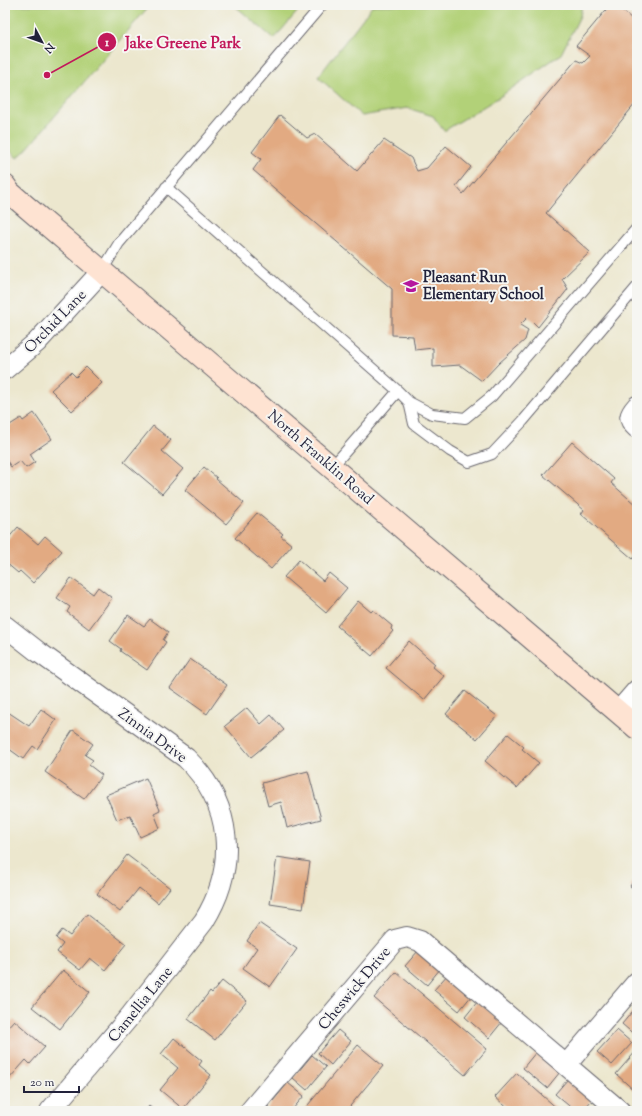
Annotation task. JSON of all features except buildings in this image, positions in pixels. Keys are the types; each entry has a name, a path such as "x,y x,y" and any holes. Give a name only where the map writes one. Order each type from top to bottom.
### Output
{"main road":[{"name":"North Franklin Road","path":"5,186 10,192 102,271 637,728"}],"street":[{"name":"Orchid Lane","path":"5,369 37,342 102,271"},
{"path":"637,406 631,413 630,419 637,428"},
{"name":"Zinnia Drive","path":"5,626 37,651 179,752 197,770 212,792 219,807 223,823 226,840 226,857 220,890"},
{"path":"618,712 637,690"},
{"name":"Camellia Lane","path":"50,1111 131,1016 184,948 214,906 220,890"},
{"name":"Cheswick Drive","path":"250,1111 395,940 410,937 420,942 620,1111"},
{"path":"566,1065 637,982"}],"lane":[{"path":"102,271 119,243 322,5"},
{"path":"166,187 409,402 432,414 465,418 492,396 637,228"},
{"path":"409,402 414,424 450,451 469,462 492,454 523,421 637,287"},
{"path":"332,467 398,391"}],"green space":[{"path":"5,5 150,5 25,151 17,158 5,145"},
{"path":"234,5 303,5 274,39"},
{"path":"373,5 582,5 580,16 561,54 501,96 444,131 433,116 407,108 362,116 318,77"}],"place":[{"name":"Jake Greene Park","path":"47,75"},
{"name":"Pleasant Run Elementary School","path":"411,286"}]}
